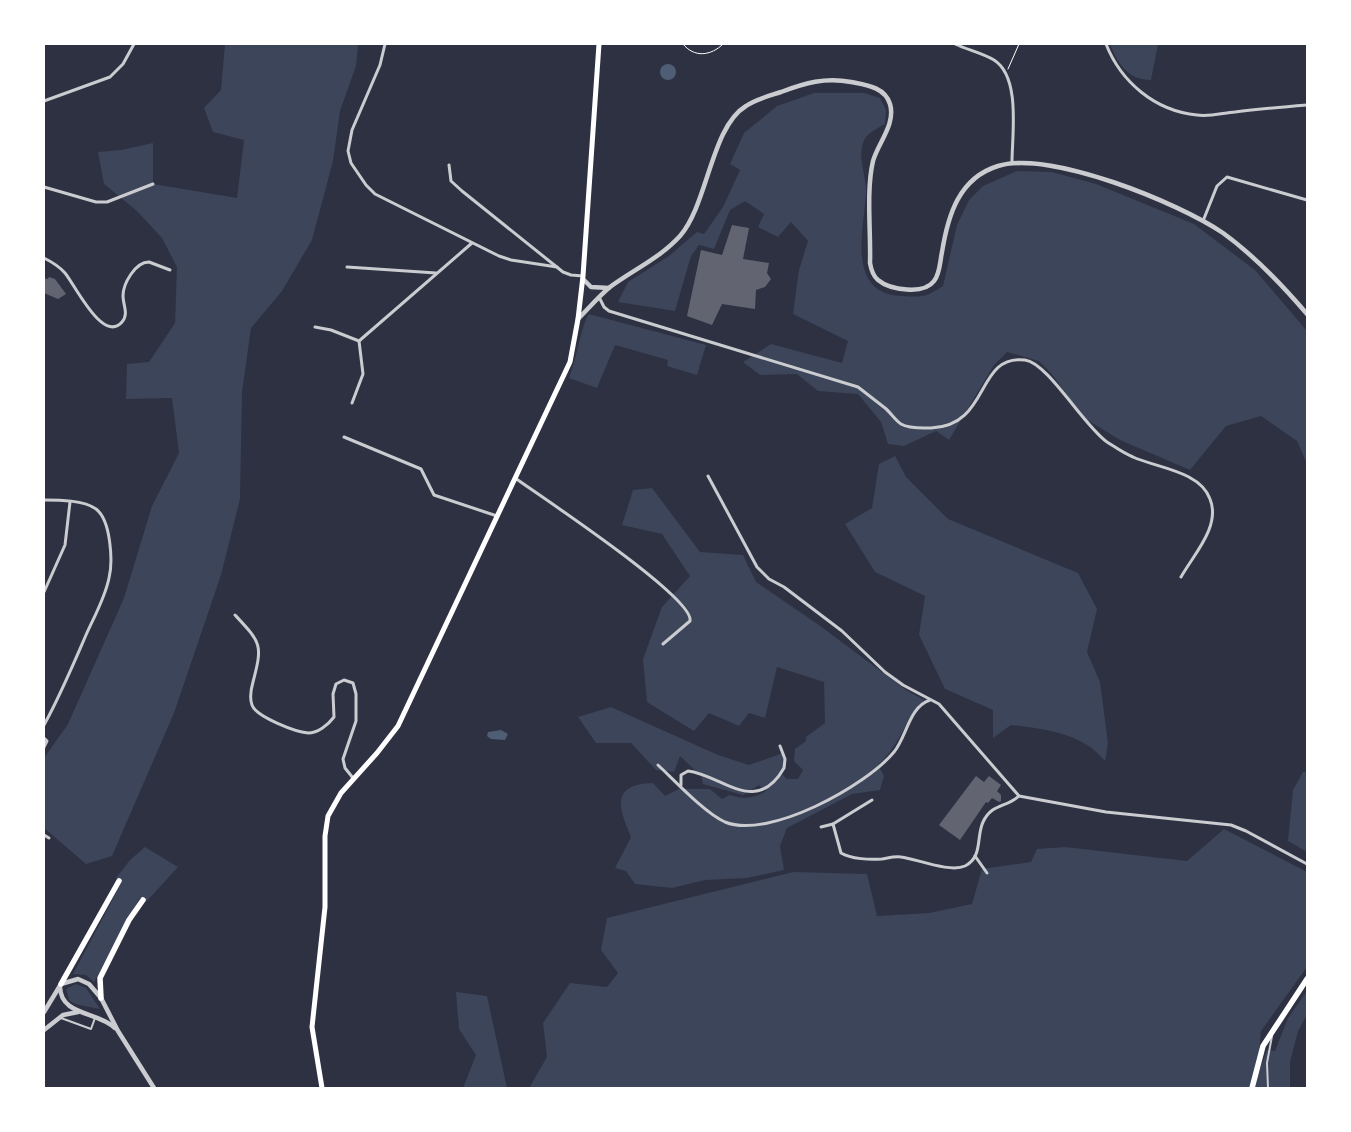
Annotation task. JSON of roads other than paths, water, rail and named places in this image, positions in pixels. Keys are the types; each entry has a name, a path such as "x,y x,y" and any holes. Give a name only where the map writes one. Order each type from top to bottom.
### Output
{"main road":[{"path":"322,1088 312,1027 326,900 326,828 333,805 353,778 377,753 398,726 514,478 566,373 578,319 583,277 599,44"},
{"path":"60,985 119,880"},
{"path":"101,998 100,978 129,920 142,900"},
{"path":"1252,1088 1259,1056 1273,1029 1306,981"}],"street":[{"path":"44,100 110,78 124,64 134,44"},
{"path":"385,44 380,65 352,130 348,151 351,163 366,185 375,194 507,259 557,267"},
{"path":"955,44 994,60 1006,72 1011,85 1012,162"},
{"path":"1106,44 1121,71 1151,101 1180,112 1198,116 1307,104"},
{"path":"578,319 609,288 653,259 683,232 691,218 725,132 740,110 752,102 810,82 834,79 870,86 883,92 890,103 890,120 876,153 871,171 870,263 874,275 884,284 917,289 930,285 938,274 948,221 959,194 980,174 993,167 1012,162 1048,165 1096,177 1203,222 1242,249 1307,314"},
{"path":"449,166 450,178 454,184 557,267 568,275 583,277 591,286 609,288"},
{"path":"1203,222 1217,186 1227,177 1307,200"},
{"path":"44,187 103,202 118,199 153,184"},
{"path":"359,341 472,243"},
{"path":"44,258 65,273 94,315 102,324 110,326 116,326 124,320 126,312 123,291 137,267 149,262 170,270"},
{"path":"347,267 436,273"},
{"path":"600,299 604,307 609,311 858,387 886,409 901,424 910,427 942,428 959,421 973,406 996,368 1012,361 1033,363 1044,370 1088,425 1108,442 1132,457 1193,479 1206,490 1213,508 1212,524 1181,577"},
{"path":"315,327 331,330 359,341"},
{"path":"352,403 363,374 359,341"},
{"path":"344,437 421,469 434,495 497,516"},
{"path":"708,476 757,567 769,578 784,587 842,631 885,672 939,704 1019,796"},
{"path":"514,478 662,583 686,608 691,616 690,622 663,644"},
{"path":"44,500 87,505 100,512 110,548 111,568 98,608 44,725"},
{"path":"44,592 65,545 70,502"},
{"path":"235,615 254,636 259,647 250,698 252,706 259,715 306,732 315,732 328,724 334,717 333,694 336,684 344,680 352,684 356,694 356,721 343,759 345,768 353,778"},
{"path":"658,765 718,818 732,824 752,826 782,819 832,799 866,777 892,755 901,742 915,712 922,704 931,700"},
{"path":"44,738 47,741 44,748"},
{"path":"681,786 681,775 688,771 702,773 737,790 752,791 763,788 784,768 785,761 780,746"},
{"path":"833,824 839,852 843,855 880,859 902,857 955,868 965,866 975,856 978,850 982,825 988,814 994,808 1019,796 1106,812 1231,825 1258,837 1307,864"},
{"path":"821,827 833,824 872,800"},
{"path":"44,835 49,838"},
{"path":"975,856 987,873"},
{"path":"44,1012 60,985 73,979 83,980 101,998 118,1031 154,1088"},
{"path":"60,985 65,1002 78,1012 96,1016 107,1021 118,1031"},
{"path":"96,1016 104,1014 107,1008"},
{"path":"44,1030 59,1017 78,1012"}],"lane":[{"path":"59,1017 91,1028 96,1016"},
{"path":"1268,1088 1267,1063 1273,1029"}]}
